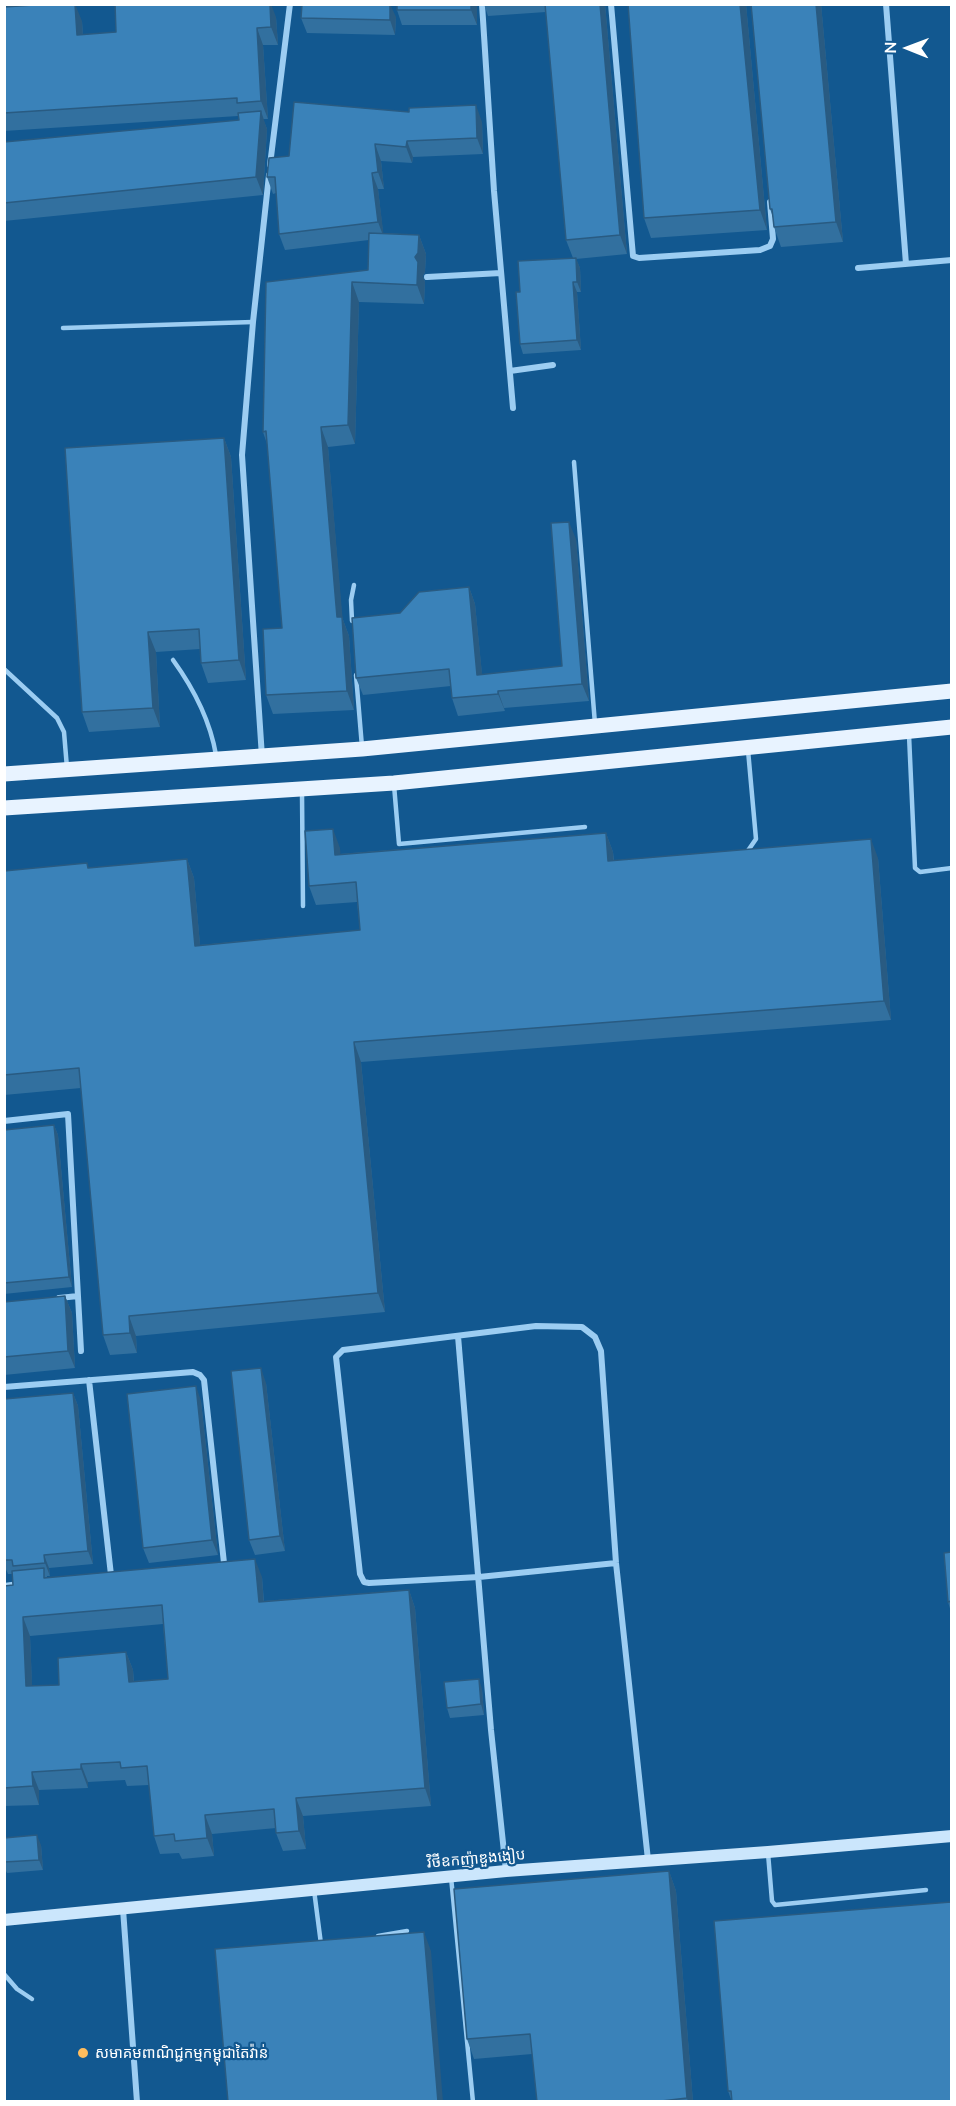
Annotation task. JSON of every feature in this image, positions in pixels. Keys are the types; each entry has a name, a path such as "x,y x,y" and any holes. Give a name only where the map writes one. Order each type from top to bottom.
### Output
{"main road":[{"path":"4,774 262,758 951,691"},
{"path":"4,808 394,783 951,727"}],"street":[{"path":"262,758 242,455 253,322 290,4"},
{"path":"482,4 494,190 513,408"},
{"path":"611,4 633,256 639,258 760,250 770,246 773,239 769,192"},
{"path":"886,4 906,264"},
{"path":"265,124 276,123"},
{"path":"858,268 951,260"},
{"path":"427,277 501,273"},
{"path":"510,371 553,365"},
{"path":"4,1121 68,1114 81,1351"},
{"path":"46,1299 78,1296"},
{"path":"616,1563 479,1577 364,1582 360,1574 336,1357 343,1350 536,1326 582,1327 595,1337 601,1351 616,1563 648,1860"},
{"path":"458,1336 491,1730 506,1871"},
{"path":"4,1387 193,1371 200,1375 204,1380 224,1563"},
{"path":"89,1380 111,1575"},
{"path":"212,1564 235,1562"},
{"path":"99,1576 122,1573"},
{"path":"4,1586 28,1583"},
{"name":"វិថីឧកញ៉ាឌួងងៀប","path":"4,1920 506,1871 951,1836"},
{"path":"123,1908 137,2102"}],"lane":[{"path":"63,328 253,322"},
{"path":"574,462 595,727"},
{"path":"352,623 351,600 354,585"},
{"path":"173,660 204,711 217,761"},
{"path":"4,669 57,718 64,732 67,770"},
{"path":"356,669 362,749"},
{"path":"909,732 915,868 920,872 951,868"},
{"path":"744,856 756,839 748,747"},
{"path":"394,783 399,844 585,827"},
{"path":"302,790 303,906"},
{"path":"768,1852 772,1901 775,1905 926,1890"},
{"path":"451,1876 473,2102"},
{"path":"314,1889 321,1944"},
{"path":"375,1936 407,1931"},
{"path":"310,1946 331,1943"},
{"path":"4,1974 17,1989 32,1999"}],"building":[{"path":"75,4 77,35 116,32 115,4 270,4 271,27 257,28 261,101 237,103 237,98 4,113 4,7"},
{"path":"302,4 390,4 390,20 301,18"},
{"path":"397,4 471,4 471,10 397,10"},
{"path":"545,4 600,4 620,235 566,240"},
{"path":"628,4 740,4 760,210 644,218"},
{"path":"751,4 816,4 836,222 774,227 772,209 770,209"},
{"path":"294,102 409,112 409,108 476,105 477,138 407,141 406,147 375,144 378,172 372,173 378,222 279,234 275,177 267,177 269,158 289,156"},
{"path":"261,111 256,177 4,203 4,142 239,120 238,113"},
{"path":"369,233 419,235 418,253 415,257 418,262 417,285 352,282 348,425 321,427 337,617 342,617 347,691 266,695 263,629 282,628 266,431 263,432 266,282 368,270"},
{"path":"576,258 577,282 573,282 577,340 520,344 516,292 520,292 518,261"},
{"path":"224,438 239,660 201,663 199,629 148,632 153,708 82,712 65,448"},
{"path":"569,522 582,684 498,691 498,694 452,698 449,669 356,678 352,618 400,613 419,592 469,587 477,675 562,666 551,523"},
{"path":"333,829 335,855 606,833 608,861 871,839 884,1001 354,1042 378,1293 129,1316 130,1333 103,1335 79,1068 4,1075 4,871 87,863 88,868 187,859 195,946 360,930 356,882 309,886 305,831"},
{"path":"54,1125 69,1277 4,1283 4,1130"},
{"path":"65,1296 68,1351 4,1357 4,1302"},
{"path":"261,1368 280,1536 249,1540 231,1371"},
{"path":"196,1386 212,1540 143,1548 127,1394"},
{"path":"73,1393 88,1551 44,1555 45,1563 13,1566 12,1560 4,1560 4,1399"},
{"path":"951,1552 951,1601 948,1602 944,1553"},
{"path":"255,1559 259,1602 409,1590 425,1788 296,1798 299,1831 276,1833 274,1809 205,1815 207,1838 175,1841 174,1834 154,1836 147,1766 121,1768 120,1762 81,1764 81,1769 32,1772 33,1786 4,1788 4,1586 13,1585 12,1571 44,1568 44,1578","holes":["162,1605 168,1679 129,1682 126,1652 58,1658 59,1685 26,1686 23,1617"]},
{"path":"479,1679 481,1704 447,1708 444,1682"},
{"path":"37,1835 39,1860 4,1862 4,1838"},
{"path":"669,1871 687,2098 653,2102 537,2102 530,2034 467,2039 454,1889"},
{"path":"951,1902 951,2102 732,2102 731,2091 728,2091 714,1921"},
{"path":"424,1932 438,2102 228,2102 215,1949"}],"place":[{"name":"សមាគមពាណិជ្ជកម្មកម្ពុជាតៃវ៉ាន់","path":"83,2053"}]}
